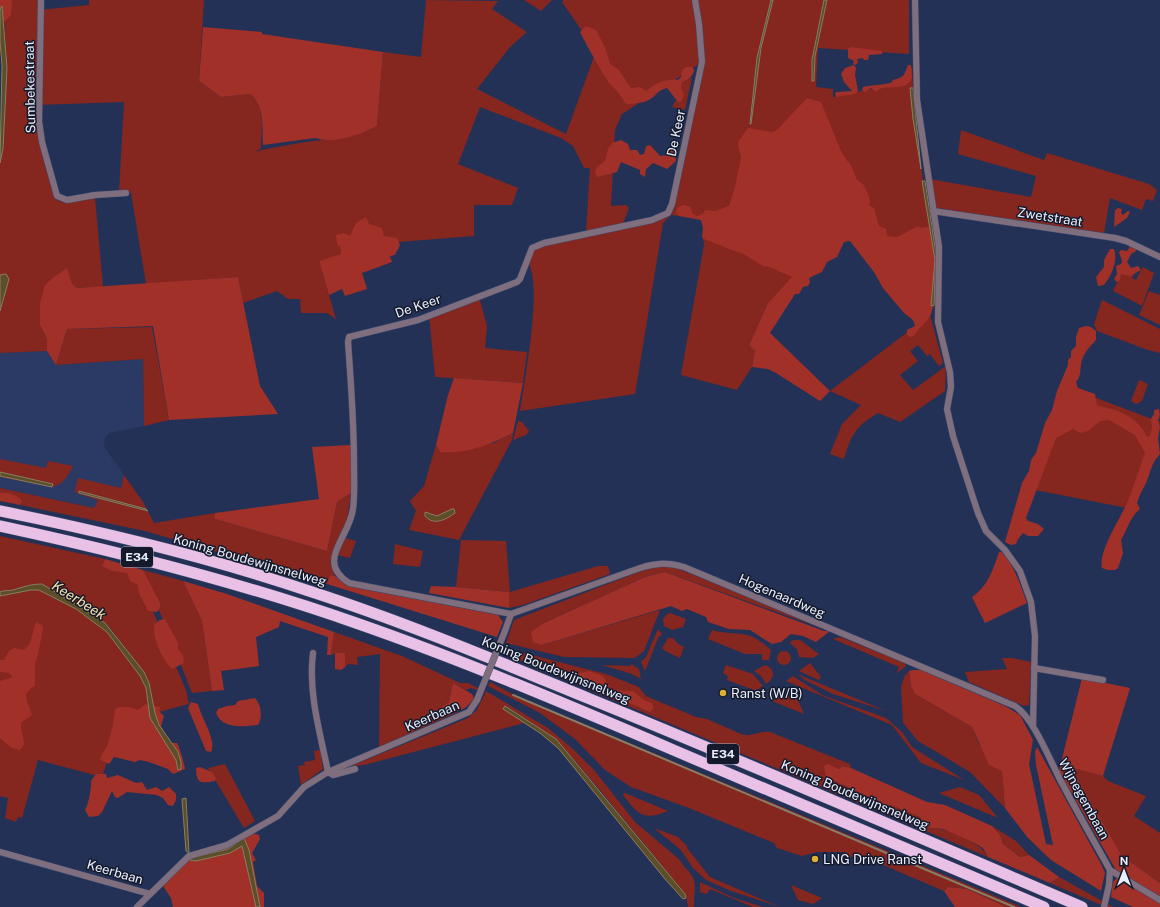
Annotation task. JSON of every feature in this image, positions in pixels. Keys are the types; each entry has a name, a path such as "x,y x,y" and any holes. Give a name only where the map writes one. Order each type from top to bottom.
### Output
{"highway":[{"name":"Koning Boudewijnsnelweg","path":"0,511 94,532 226,566 305,590 434,635 677,734 1082,907"},
{"name":"Koning Boudewijnsnelweg","path":"0,526 92,546 225,581 354,622 428,649 580,710 1044,907"}],"street":[{"name":"Sumbekestraat","path":"41,0 39,121 42,142 57,196 67,200 95,195 126,193"},
{"name":"De Keer","path":"511,614 350,583 336,571 333,560 351,520 354,498 354,426 348,342 350,336 418,320 517,282 520,279 532,248 544,243 652,220 668,213 672,204 702,62 699,24 694,0"},
{"path":"915,0 917,100 939,247 938,322 950,372 950,387 947,409 953,436 978,513 986,531 1005,550 1020,570 1026,588 1034,620 1033,726"},
{"name":"Zwetstraat","path":"933,211 1115,238 1126,241 1160,257"},
{"name":"Hogenaardweg","path":"511,614 657,563 670,563 684,566 1015,706 1024,712 1033,726"},
{"name":"Keerbaan","path":"0,852 150,894 188,856 227,845 278,816 304,787 328,772 469,712 477,700 511,614"},
{"path":"313,653 311,680 313,698 328,772 333,775 355,769"},
{"path":"1034,668 1103,680"},
{"name":"Wijnegembaan","path":"1033,726 1063,786 1110,870"},
{"path":"1104,907 1109,885 1110,870 1160,900"},
{"path":"137,907 150,894"}],"shaded area":[{"path":"0,0 12,0 11,15 5,21 0,22"},
{"path":"11,0 39,0 39,10 89,5 89,0 204,0 199,81 221,97 250,94 255,99 261,112 262,119 261,148 256,152 361,133 377,126 383,52 421,57 426,0 498,1 492,9 527,32 510,47 477,89 566,134 596,51 562,2 564,0 909,0 909,54 818,48 816,87 833,89 833,97 910,81 910,68 912,68 913,88 910,89 913,119 931,228 882,242 737,191 730,209 705,219 671,215 663,223 635,394 520,411 533,310 534,289 532,272 527,261 531,253 538,247 654,222 669,215 699,64 622,114 615,130 611,206 626,205 629,208 623,224 586,232 590,168 584,168 573,146 561,138 480,107 458,164 518,188 512,205 474,205 474,236 386,243 319,261 336,319 327,313 301,313 300,299 288,299 277,291 243,303 238,277 146,284 131,193 128,191 119,192 124,102 37,105 54,198 58,201 68,202 95,197 103,287 77,288 72,284 40,325 47,339 47,351 0,353 0,163 3,149 7,68 4,18"},
{"path":"524,0 552,0 541,11"},
{"path":"771,0 773,0 761,48 750,124 757,58"},
{"path":"824,0 827,0 815,56 814,81 812,81 812,60"},
{"path":"2,6 7,68 3,149 0,163 2,65 0,9"},
{"path":"586,26 596,30 605,47 610,64 619,70 631,88 640,87 646,91 661,82 678,80 681,77 682,70 686,67 692,67 694,70 693,75 682,82 681,88 684,94 682,101 678,102 667,88 663,89 652,98 644,102 630,104 625,103 608,81 581,35 580,32"},
{"path":"203,27 262,32 262,34 383,52 377,126 363,133 347,138 322,140 315,138 263,145 262,117 258,104 250,94 221,97 199,81"},
{"path":"851,47 882,51 882,54 869,55 868,60 864,60 863,58 857,59 858,62 856,65 853,64 854,61 848,58 848,49"},
{"path":"854,65 856,68 855,75 858,91 855,94 836,97 835,93 837,92 852,91 844,82 841,74 845,68"},
{"path":"908,65 911,65 912,78 905,86 884,88 876,92 871,88 865,92 862,90 863,87 891,83 893,80 903,76"},
{"path":"692,78 685,110 672,107 676,100 678,102 684,94 680,88 682,82"},
{"path":"910,88 913,88 921,169 913,119"},
{"path":"807,98 821,102 841,151 850,163 857,180 863,184 870,201 869,205 874,208 879,226 886,229 887,236 897,237 918,226 921,228 932,226 938,232 936,304 933,307 928,319 914,336 911,337 907,335 907,330 915,326 913,320 904,313 883,288 874,272 850,241 844,242 837,257 827,262 822,272 809,278 810,282 808,286 803,287 799,294 795,294 770,333 830,391 820,401 768,369 752,367 755,351 749,345 768,303 792,277 767,266 765,267 745,255 704,239 702,237 703,228 701,220 679,216 676,213 677,208 683,205 690,206 693,214 697,216 704,213 705,210 715,211 729,206 735,187 741,157 738,145 739,140 748,128 772,132 777,130"},
{"path":"961,130 1044,160 1047,153 1149,184 1157,190 1153,201 1146,199 1142,210 1110,198 1104,233 936,208 930,179 1031,197 1036,176 958,154"},
{"path":"621,140 628,144 630,150 637,150 640,155 644,154 646,146 650,145 660,156 667,155 670,150 675,151 676,161 667,169 653,163 646,169 645,177 640,174 640,170 621,162 617,172 597,177 595,172 597,167 605,161 608,149 612,143"},
{"path":"922,181 925,181 936,253 934,305 931,306 935,260"},
{"path":"1118,208 1122,209 1121,213 1123,215 1128,211 1130,212 1127,218 1114,227 1115,210"},
{"path":"366,217 369,224 382,228 384,236 397,238 400,245 395,255 390,256 392,262 362,273 367,289 345,296 342,289 329,295 319,261 341,254 341,248 337,244 336,235 344,233 350,236 356,223"},
{"path":"703,238 764,259 793,277 768,303 749,345 755,351 752,367 737,390 681,375 704,245"},
{"path":"1131,245 1136,247 1136,251 1131,254 1127,262 1131,268 1138,266 1141,270 1130,276 1121,274 1120,280 1117,282 1114,279 1117,274 1116,266 1121,264 1122,261 1119,252 1121,250 1127,251"},
{"path":"1110,249 1114,249 1114,268 1104,285 1098,286 1096,277 1104,267 1104,260"},
{"path":"1143,267 1154,273 1142,306 1113,291 1124,268 1135,273 1132,278 1136,280"},
{"path":"67,268 72,284 77,288 238,277 260,386 278,414 169,420 153,326 67,329 56,365 47,351 47,339 40,325 40,303 45,285"},
{"path":"6,274 9,279 0,311 0,275"},
{"path":"1149,291 1160,295 1160,325 1139,315"},
{"path":"479,296 487,326 485,348 527,352 523,383 435,377 429,315"},
{"path":"1102,300 1160,329 1160,353 1097,331 1094,324"},
{"path":"930,315 943,363 939,366 930,354 927,356 918,345 910,351 918,361 900,375 913,390 946,366 945,391 900,422 878,413 864,422 855,432 844,459 830,454 842,424 861,405 830,391"},
{"path":"1086,326 1091,327 1096,331 1096,340 1083,357 1080,376 1076,382 1078,388 1095,394 1097,406 1112,409 1133,419 1147,437 1150,436 1152,427 1151,419 1154,414 1154,410 1159,409 1160,412 1158,420 1160,427 1158,438 1160,454 1153,464 1139,497 1137,503 1140,509 1131,520 1121,540 1123,553 1118,568 1115,570 1102,568 1103,553 1127,503 1145,453 1135,435 1109,420 1100,421 1088,431 1080,433 1073,429 1056,438 1026,518 1028,521 1038,524 1044,529 1038,536 1028,536 1023,533 1016,544 1011,545 1005,542 1022,483 1029,471 1031,460 1036,453 1045,423 1052,410 1057,391 1068,365 1068,360 1071,357 1071,351 1076,346 1076,337 1079,328"},
{"path":"152,327 169,420 144,426 143,359 56,365 67,329"},
{"path":"47,351 56,365 143,359 144,426 109,433 105,438 104,447 124,475 121,488 80,494 98,500 95,508 0,488 0,353"},
{"path":"454,378 523,383 513,433 478,448 459,452 440,452 436,445 448,395"},
{"path":"1139,380 1148,384 1142,401 1136,404 1131,401"},
{"path":"1062,385 1160,422 1127,508 1025,488"},
{"path":"518,421 522,422 529,431 526,435 513,440"},
{"path":"513,433 512,440 459,540 409,530 416,511 410,501 424,486 436,445 440,452 494,443"},
{"path":"351,445 351,493 337,502 327,551 215,519 215,513 319,499 312,447"},
{"path":"0,459 46,468 48,461 73,466 65,479 60,484 53,487 0,477"},
{"path":"0,472 53,484 52,487 0,476"},
{"path":"124,475 143,502 154,523 215,513 215,519 327,551 337,502 351,493 347,522 330,562 335,576 330,575 327,584 145,531 20,505 22,501 15,496 0,493 0,488 94,508 98,500 76,493 75,490 78,478 121,488"},
{"path":"79,491 146,509 148,511 79,493"},
{"path":"0,493 12,494 22,501 20,505 0,501"},
{"path":"454,509 455,513 440,521 432,521 425,516 425,512 437,516"},
{"path":"0,536 105,559 102,566 133,574 142,585 186,690 189,704 155,713 151,691 145,676 110,628 98,618 47,588 46,594 76,609 107,632 140,676 146,688 150,716 111,750 102,777 38,760 22,818 18,817 16,822 5,818 8,798 0,796"},
{"path":"345,538 356,541 350,558 337,555"},
{"path":"461,540 506,541 510,592 598,566 608,566 610,574 523,605 509,608 509,592 456,587"},
{"path":"395,544 423,551 420,567 393,564"},
{"path":"999,552 1002,552 1007,558 1014,570 1027,603 985,623 972,597 978,593 986,583"},
{"path":"105,559 143,570 160,603 160,608 157,612 148,611 139,593 138,585 130,581 127,573 112,571 102,566"},
{"path":"672,566 830,631 665,572 645,577 544,623 542,645 660,610 644,651 635,658 564,657 506,643 514,620 649,568"},
{"path":"143,570 183,581 202,621 212,691 192,693"},
{"path":"665,572 824,631 830,631 816,642 803,636 791,634 781,642 772,644 750,630 729,629 708,622 706,617 687,609 682,611 671,606 542,645 533,642 531,632 544,623 645,577"},
{"path":"330,575 335,576 347,586 498,615 503,622 497,637 327,584"},
{"path":"183,581 227,594 334,632 331,655 327,655 328,637 280,621 279,627 256,637 259,666 221,671 224,690 212,691 202,621"},
{"path":"42,584 105,623 144,672 149,683 159,725 178,752 181,762 181,769 178,770 176,760 150,718 146,688 140,676 107,632 76,609 39,590 31,590 0,596 0,592 2,591"},
{"path":"431,586 509,592 509,608 429,593"},
{"path":"670,613 686,619 683,627 672,630 664,626 663,619"},
{"path":"165,619 178,643 178,649 183,655 184,663 172,669 165,660 159,648 154,631 154,625 160,620"},
{"path":"36,622 42,625 43,629 37,659 35,662 35,686 27,692 26,696 32,715 21,723 24,745 20,750 12,748 0,738 0,681 13,677 9,673 0,672 0,660 4,660 9,651 14,648 24,650 30,643"},
{"path":"658,629 662,634 658,638 645,671 641,662 646,657"},
{"path":"712,630 754,637 771,650 769,660 762,660 762,654 745,654 708,639"},
{"path":"334,632 402,656 460,683 468,683 478,688 477,690 471,688 466,690 453,683 449,702 444,712 458,712 379,747 380,654 357,657 358,665 348,664 345,667 345,653 335,653 331,655"},
{"path":"840,637 905,663 906,666 897,673 899,667 833,639"},
{"path":"668,638 673,638 678,644 684,647 680,658 662,648"},
{"path":"800,640 819,654 813,658 799,657 797,649 790,643 791,641"},
{"path":"504,648 606,674 639,687 646,696 696,717 707,719 741,734 749,735 770,732 850,764 851,768 842,766 839,769 834,768 827,777 887,806 891,805 920,817 925,827 942,829 969,839 983,850 988,857 502,653"},
{"path":"781,651 787,651 791,655 791,661 787,665 781,665 777,661 777,655"},
{"path":"335,653 345,653 345,667 341,670 335,669"},
{"path":"1002,658 1012,658 1031,662 1029,705 1024,706 969,682 965,672 1007,669"},
{"path":"810,663 821,677 819,680 799,671"},
{"path":"631,664 639,669 641,679 632,674 602,665 630,666"},
{"path":"726,665 753,674 763,686 757,690 754,690 727,680 728,676 723,673"},
{"path":"765,665 773,671 773,676 766,684 761,676 754,671"},
{"path":"921,670 1005,706 1020,715 1033,740 1029,764 1046,844 1053,845 1036,765 1035,752 1037,747 1105,873 1101,891 1051,860 1028,838 1005,808 1002,771 989,765 972,727 915,694 911,686 909,671"},
{"path":"589,671 603,676 611,690 633,691 644,700 652,703 654,708 650,712 575,679 576,674"},
{"path":"909,671 911,686 915,694 972,727 979,744 1002,771 1005,808 970,772 918,741 903,723 901,686 905,675"},
{"path":"797,674 886,711 833,694 805,680"},
{"path":"793,676 822,695 886,718 902,732 912,747 964,780 921,763 892,725 786,681"},
{"path":"1082,678 1130,688 1103,776 1070,767 1122,856 1160,883 1160,896 1116,870 1059,771"},
{"path":"490,682 512,694 1021,907 1006,907 967,889 948,887 944,891 862,856 849,857 845,852 817,852 802,856 777,848 774,843 689,808 631,787 605,770 575,739 540,713 488,686"},
{"path":"453,683 472,694 474,698 468,706 461,710 444,712 442,707 449,702"},
{"path":"486,691 548,728 573,749 594,770 635,822 680,860 691,874 695,885 694,907 688,907 686,895 556,739 506,706 503,709 524,723 364,765 353,765 468,718 477,710"},
{"path":"782,695 797,698 804,714 772,701"},
{"path":"255,698 261,711 260,722 258,725 228,725 219,718 216,713 218,709 235,705 238,701"},
{"path":"191,702 198,704 212,741 211,752 206,751 188,708"},
{"path":"146,704 160,707 159,711 164,716 161,726 170,743 177,743 185,769 173,774 168,769 140,760 135,762 114,757 109,764 100,760 110,737 115,709 126,707 138,710"},
{"path":"505,706 556,739 685,894 686,898 683,899 665,879 558,748 540,733 503,709"},
{"path":"320,750 323,769 301,785 298,766 305,765 304,762 315,760 314,751"},
{"path":"225,764 255,821 244,828 208,768"},
{"path":"827,764 839,769 842,766 851,768 927,802 945,805 992,826 1000,835 1003,844 1020,857 1029,855 1059,877 1050,883 988,857 983,848 973,842 943,829 925,827 920,817 891,805 887,806 827,777 824,766"},
{"path":"1069,766 1103,776 1108,781 1146,796 1134,816 1160,833 1160,883 1122,856"},
{"path":"200,767 212,772 216,778 215,781 201,782 196,774 196,768"},
{"path":"96,774 106,774 107,778 118,775 136,783 142,782 147,790 156,787 162,791 169,787 176,794 176,800 173,806 168,805 163,798 157,795 127,792 118,798 115,797 112,791 102,812 98,816 89,817 85,810 90,796 91,781"},
{"path":"960,787 979,795 998,818 939,793"},
{"path":"624,793 668,811 653,816 642,814 628,802 623,795"},
{"path":"186,798 189,853 186,851 182,799"},
{"path":"992,826 1016,841 1029,855 1020,857 1003,844 1000,835"},
{"path":"654,828 678,837 687,846 710,877 780,907 731,891 706,880 693,868 681,850"},
{"path":"253,833 259,835 260,839 252,853 256,860 253,862 257,886 264,893 264,907 173,907 171,898 163,886 191,858 228,847"},
{"path":"244,838 249,850 260,907 256,907 242,846 230,853 196,861 190,860 191,858 228,849"},
{"path":"1059,877 1113,907 1106,907 1050,883"},
{"path":"1117,878 1160,903 1160,907 1133,907 1111,897 1113,882"},
{"path":"700,882 734,898 763,907 753,907 710,889 707,894 700,892"},
{"path":"791,885 822,898 813,904 798,900"},
{"path":"948,887 967,889 1006,907 955,907 944,891"}],"waterway":[{"path":"513,695 1014,907"}],"place":[{"name":"Ranst (W/B)","path":"723,693"},
{"name":"LNG Drive Ranst","path":"815,859"}],"water label":[{"name":"Keerbeek","path":"79,600"}]}
